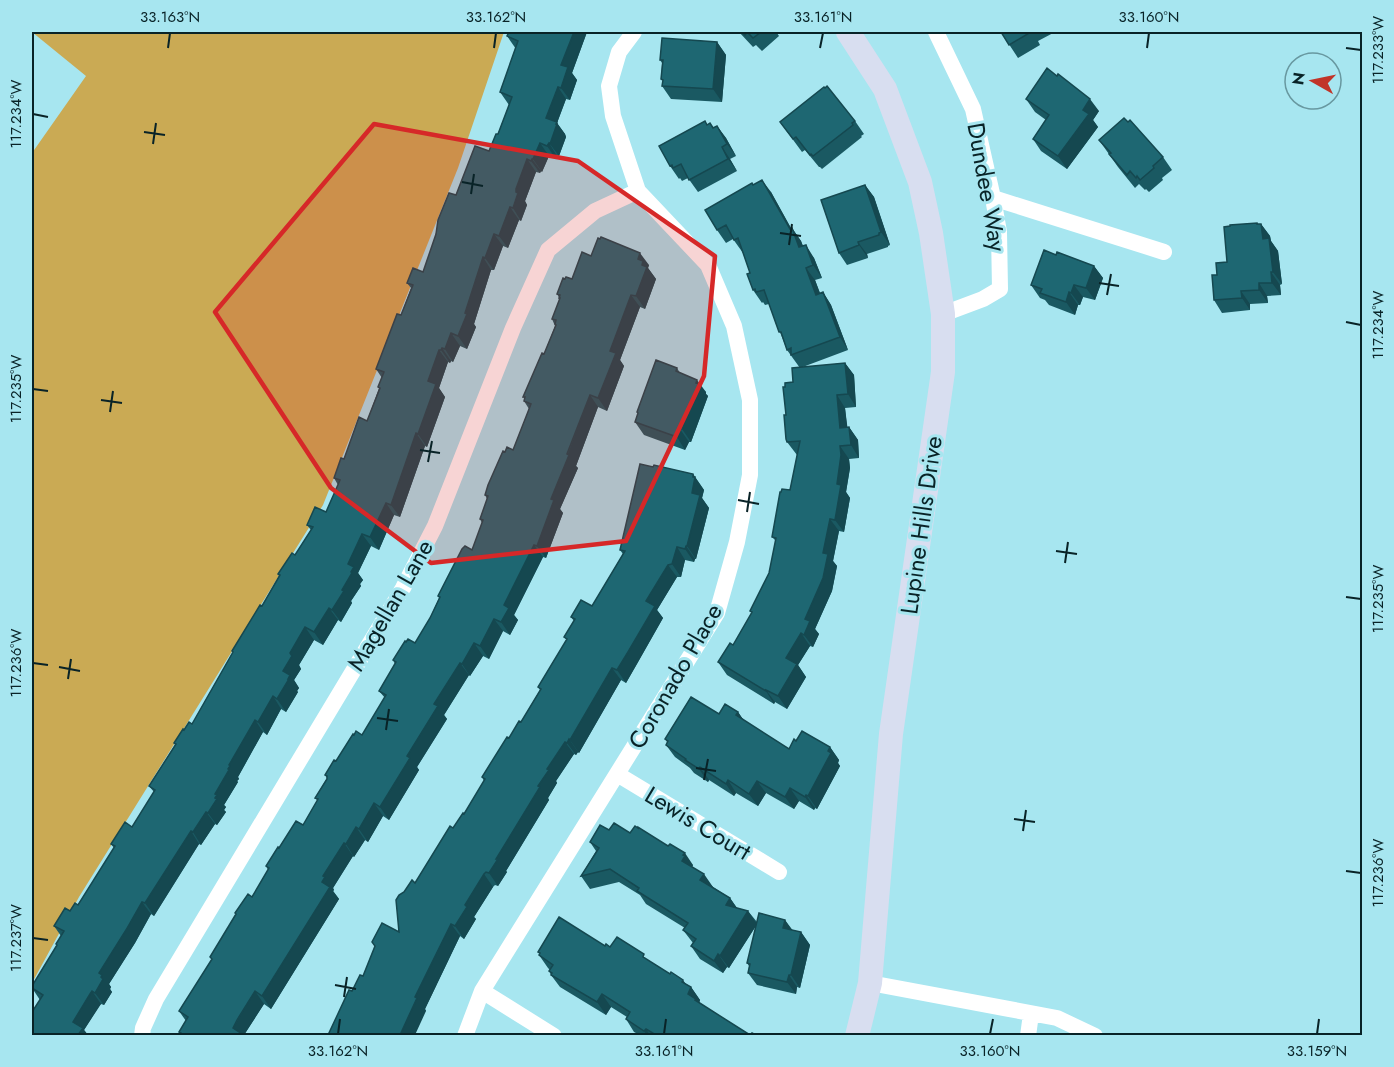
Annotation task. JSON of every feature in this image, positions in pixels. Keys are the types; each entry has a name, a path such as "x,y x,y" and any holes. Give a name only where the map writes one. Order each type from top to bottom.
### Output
{"street":[{"name":"Coronado Place","path":"465,1035 482,992 717,613 737,542 750,475 750,400 734,326 708,265 638,191 613,116 609,86 619,52 634,32"},
{"name":"Lupine Hills Drive","path":"848,32 885,89 920,182 943,314 944,372 891,734 870,983 857,1035"},
{"name":"Dundee Way","path":"936,32 973,109 999,232 1000,289 983,299 943,314"},
{"name":"Magellan Lane","path":"142,1035 156,999 403,588 430,536 513,328 548,250 596,211 638,191"},
{"path":"993,198 1164,252"},
{"name":"Lewis Court","path":"617,774 778,872"},
{"path":"870,983 1057,1018 1095,1035"},
{"path":"482,992 554,1035"},
{"path":"1028,1035 1031,1014"}],"highlighted area":[{"path":"374,124 578,161 715,256 704,376 626,541 431,563 331,488 215,312"}],"shaded area":[{"path":"32,32 504,32 458,168 323,505 79,897 32,983 32,153 86,76"}],"building":[{"path":"509,32 574,32 561,65 568,67 561,88 558,87 546,118 557,124 550,144 547,146 540,143 533,159 531,161 527,159 516,189 518,193 513,208 510,207 499,236 494,234 485,258 483,257 465,313 467,314 458,336 451,333 445,349 439,350 428,381 436,384 391,505 386,503 370,537 362,534 348,564 354,567 342,590 344,591 332,610 329,608 314,632 305,627 283,671 290,675 289,679 277,699 273,696 258,722 255,720 215,794 217,799 193,832 191,831 145,903 142,902 99,973 103,979 95,993 92,991 73,1022 83,1028 78,1035 32,1035 32,1012 43,995 32,986 64,931 54,926 65,908 70,911 75,903 78,905 115,846 111,844 125,822 132,827 155,790 149,786 176,744 174,743 189,722 192,724 232,651 280,575 278,574 292,553 295,555 313,527 307,525 315,507 326,512 340,480 334,478 341,458 344,459 359,417 367,421 380,388 378,387 384,372 376,369 397,314 401,315 413,285 407,283 413,268 423,272 436,234 438,220 449,193 456,195 475,146 489,151 498,134 512,97 500,92 518,41 507,36"},
{"path":"747,32 761,32 753,38"},
{"path":"1001,32 1031,32 1009,45"},
{"path":"662,38 717,42 713,89 662,86 663,60 660,60"},
{"path":"1047,68 1090,99 1083,110 1089,114 1058,156 1033,139 1049,115 1026,99"},
{"path":"827,86 855,121 813,156 796,137 793,139 780,122"},
{"path":"1124,118 1128,122 1130,120 1163,157 1140,180 1130,171 1127,175 1099,140"},
{"path":"705,121 713,128 717,126 727,144 722,147 728,159 689,180 681,164 673,168 672,165 670,166 659,146"},
{"path":"762,180 790,229 792,228 799,247 806,245 813,265 806,268 816,295 823,292 840,337 791,355 791,348 787,350 764,290 756,292 755,289 753,290 747,274 750,273 738,238 734,240 726,225 717,230 705,210 752,183 753,185"},
{"path":"865,185 881,232 839,253 821,200"},
{"path":"1261,224 1263,239 1269,238 1272,283 1259,283 1259,290 1241,291 1242,298 1214,300 1212,275 1217,275 1216,263 1227,262 1224,227"},
{"path":"601,237 640,253 638,259 643,261 642,265 647,267 636,296 631,295 610,351 616,353 598,398 590,395 551,499 554,500 537,546 534,545 504,605 509,608 501,622 494,619 480,646 474,643 462,664 460,663 434,704 438,706 407,756 410,758 380,807 374,803 359,829 356,827 323,876 325,877 322,882 330,887 262,996 255,991 237,1020 233,1028 242,1034 180,1035 179,1032 188,1017 179,1011 212,959 210,957 235,913 248,894 252,897 269,868 266,866 296,821 303,825 318,799 315,798 327,779 325,775 334,760 336,761 356,731 362,735 386,695 379,691 396,662 393,660 405,641 408,639 415,643 430,618 440,597 438,596 462,549 465,546 472,550 483,520 480,519 488,496 485,495 488,485 503,451 505,452 507,447 513,450 531,404 524,401 525,397 523,397 556,325 556,320 552,319 560,298 557,294 563,278 572,279 582,252 591,256 598,238"},
{"path":"1044,250 1056,255 1057,252 1094,266 1086,288 1074,285 1066,302 1040,293 1042,289 1031,285"},
{"path":"656,360 677,368 676,371 697,380 696,383 699,384 677,437 635,422"},
{"path":"845,363 848,394 837,395 840,428 849,427 851,445 840,446 837,484 841,485 835,520 830,519 823,553 828,554 823,578 805,619 810,621 804,635 801,633 786,658 797,664 778,696 718,662 730,643 733,645 752,612 750,611 769,573 776,538 772,537 780,492 782,489 790,490 800,441 787,442 786,439 783,387 785,383 793,382 792,368"},
{"path":"640,464 693,474 695,477 692,493 700,495 687,546 685,549 677,547 672,564 668,565 646,601 655,606 617,670 612,668 570,740 565,742 547,769 549,770 538,786 540,787 496,859 498,859 489,873 484,874 455,926 451,924 415,997 417,998 400,1035 331,1035 329,1033 349,990 352,991 360,975 363,976 375,946 372,942 382,923 399,932 396,900 399,895 404,892 412,880 415,883 450,826 453,828 464,814 485,779 482,777 507,737 509,738 519,721 521,722 541,689 538,687 567,639 564,637 575,619 571,617 581,600 592,606 625,551 620,550"},
{"path":"691,697 719,714 725,704 738,712 736,715 789,749 794,739 796,741 802,731 830,747 828,751 831,753 808,796 805,797 790,788 785,797 757,781 749,794 728,780 726,784 700,767 699,769 666,745 668,741 665,739"},
{"path":"614,823 630,833 635,826 638,827 668,846 670,844 685,853 682,861 704,874 700,880 730,898 726,905 748,911 720,956 718,954 714,961 691,946 696,939 683,930 688,923 637,891 639,888 610,869 581,876 599,848 590,842 600,825 609,830"},
{"path":"759,913 785,920 783,928 801,932 791,975 787,982 748,973 750,964 747,963"},
{"path":"559,917 605,946 606,944 610,947 617,937 644,954 643,957 683,980 682,982 691,987 688,994 695,1000 750,1035 656,1035 646,1029 644,1031 626,1019 630,1012 602,994 597,1002 551,975 549,971 553,965 538,952"}]}
